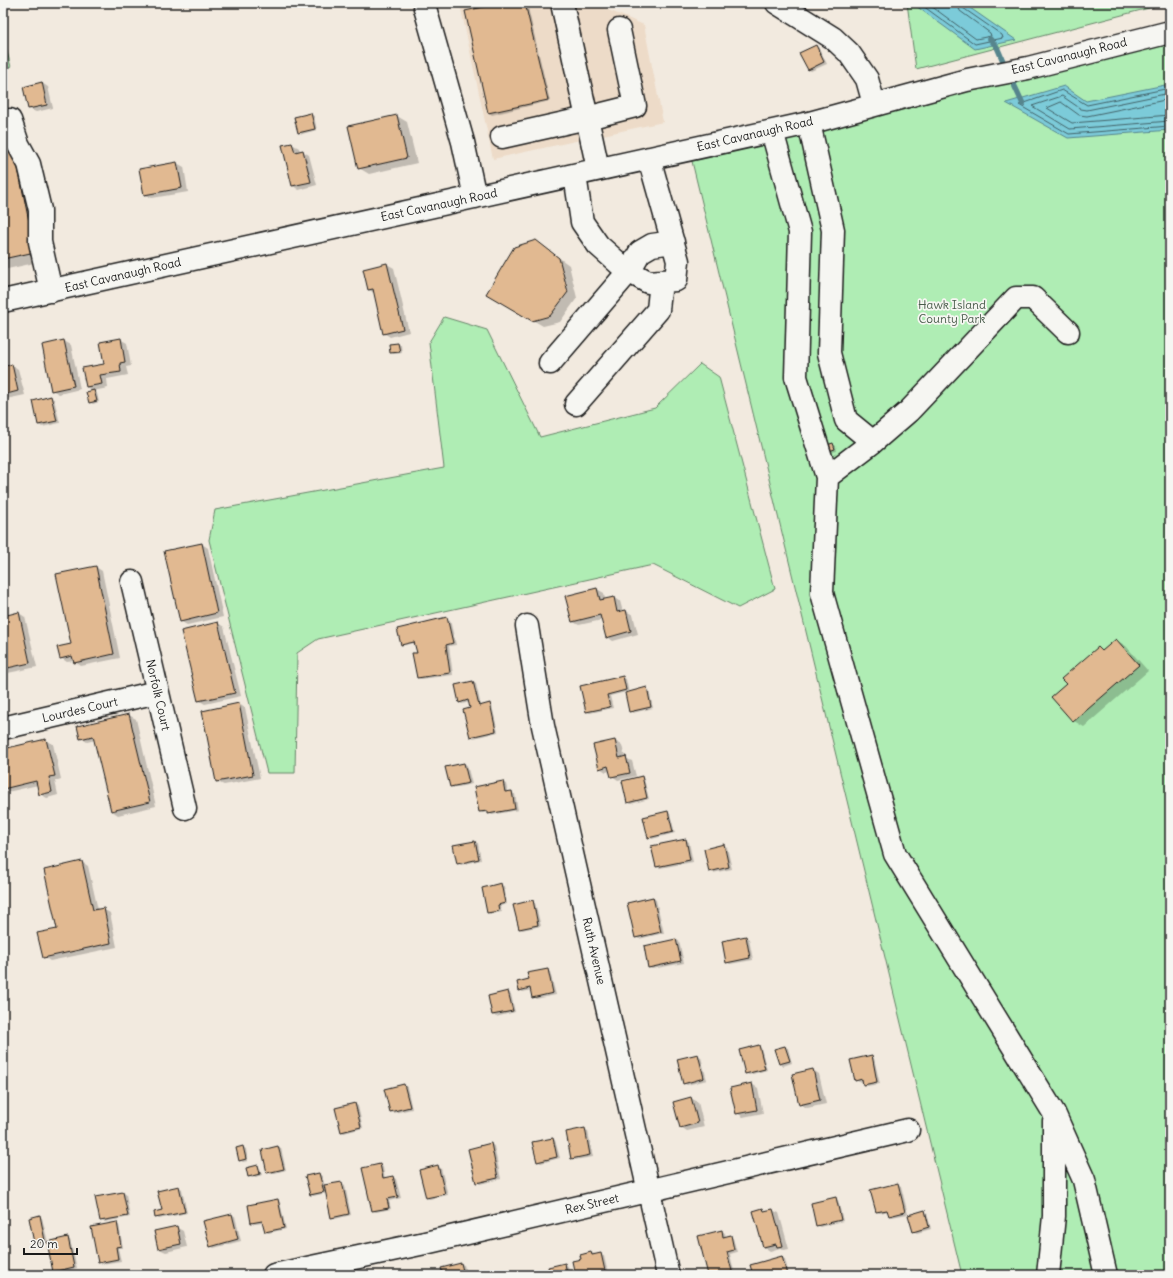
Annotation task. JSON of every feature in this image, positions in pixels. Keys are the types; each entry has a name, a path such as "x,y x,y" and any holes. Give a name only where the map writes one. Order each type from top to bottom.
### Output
{"street":[{"path":"777,3 833,38 849,53 868,79 874,104"},
{"path":"425,8 463,142 474,197"},
{"path":"563,8 598,169"},
{"path":"502,137 635,106 619,30"},
{"name":"East Cavanaugh Road","path":"3,301 772,131 967,80 1028,68 1170,32"},
{"path":"3,121 10,120 18,144 29,164 40,210 40,242 51,291"},
{"path":"809,122 833,230 829,353 846,420 873,442"},
{"path":"772,131 800,232 796,377 827,477 822,593 894,854 1054,1113 1084,1180 1106,1275"},
{"path":"575,175 582,222 598,245 629,271 648,282 676,280 678,261 649,158"},
{"path":"550,362 629,271 640,252 652,245 673,242"},
{"path":"576,404 658,310 661,281"},
{"path":"827,477 873,442 909,411 1016,298 1033,298 1068,332"},
{"name":"Norfolk Court","path":"132,582 185,808"},
{"name":"Ruth Avenue","path":"527,626 543,726 668,1275"},
{"name":"Lourdes Court","path":"3,728 157,692"},
{"path":"1048,1275 1054,1216 1054,1113"},
{"name":"Rex Street","path":"274,1275 425,1243 908,1130"}],"shaded area":[{"path":"483,3 592,3 644,25 663,122 493,159 461,9"}],"green space":[{"path":"907,3 1168,3 916,69"},
{"path":"3,36 11,67 3,69"},
{"name":"Hawk Island County Park","path":"1170,37 1170,1275 962,1275 689,149"},
{"path":"444,317 487,330 540,437 655,408 700,364 719,377 775,589 738,608 653,565 318,639 297,653 295,773 267,773 209,540 215,510 444,468 429,342"}],"water":[{"path":"912,3 963,3 1016,40 975,49"},
{"path":"1170,84 1170,130 1068,138 1006,103 1064,86 1086,101"}],"building":[{"path":"501,3 525,3 548,100 488,113 465,11"},
{"path":"816,45 824,62 808,70 799,53"},
{"path":"42,82 47,105 28,109 23,87"},
{"path":"311,113 315,129 298,133 294,117"},
{"path":"397,115 407,158 358,169 348,126"},
{"path":"3,135 7,135 13,143 35,252 3,259"},
{"path":"292,143 295,152 303,150 311,182 292,186 282,145"},
{"path":"177,162 182,188 144,195 139,169"},
{"path":"536,240 559,258 568,292 550,316 532,321 486,294 514,247"},
{"path":"387,263 403,329 383,334 373,289 368,290 363,269"},
{"path":"121,338 125,362 120,363 121,372 100,375 102,384 86,387 82,368 104,364 100,342"},
{"path":"64,340 74,386 51,391 42,345"},
{"path":"398,343 400,352 390,353 389,344"},
{"path":"12,364 18,391 3,395 3,367"},
{"path":"94,390 97,401 89,403 86,392"},
{"path":"51,396 57,421 38,425 33,401"},
{"path":"833,443 835,449 829,451 827,445"},
{"path":"202,543 217,613 180,622 164,551"},
{"path":"96,566 114,654 74,663 72,656 60,659 57,647 71,644 56,574"},
{"path":"597,588 600,600 614,597 617,612 626,610 631,631 606,638 600,615 572,622 565,596"},
{"path":"19,612 30,663 3,669 3,616"},
{"path":"447,617 453,643 446,645 450,673 417,678 412,653 417,653 414,642 401,645 397,629"},
{"path":"218,622 235,693 198,701 181,631"},
{"path":"1116,639 1139,665 1073,722 1051,697 1066,684 1061,679 1098,647 1102,651"},
{"path":"623,676 626,690 607,695 610,707 586,712 580,686"},
{"path":"473,681 479,706 490,703 496,731 470,737 463,710 470,708 468,700 459,703 455,685"},
{"path":"647,687 651,707 629,712 625,693"},
{"path":"239,703 253,775 216,782 202,711"},
{"path":"129,714 150,802 111,811 93,736 80,739 77,726"},
{"path":"46,739 55,776 49,777 52,792 39,795 36,781 3,789 3,749"},
{"path":"615,740 619,758 626,756 630,773 611,777 608,766 599,769 593,745"},
{"path":"464,763 469,783 450,787 445,767"},
{"path":"642,776 647,798 627,803 622,781"},
{"path":"503,781 505,792 512,791 515,809 488,814 488,811 479,812 474,787"},
{"path":"668,811 673,832 648,838 643,817"},
{"path":"686,839 690,860 656,867 651,846"},
{"path":"475,841 479,859 457,864 453,845"},
{"path":"724,844 729,867 709,872 704,849"},
{"path":"82,861 93,910 104,908 111,943 43,958 37,933 57,929 44,870"},
{"path":"501,883 505,903 498,905 499,911 487,913 482,888"},
{"path":"653,897 661,932 635,938 627,903"},
{"path":"533,900 538,925 519,929 513,905"},
{"path":"746,936 750,958 726,963 722,941"},
{"path":"676,939 681,961 648,968 644,946"},
{"path":"548,969 553,993 532,998 530,988 519,991 517,982 529,979 527,973"},
{"path":"508,991 513,1011 492,1015 488,996"},
{"path":"759,1045 765,1069 745,1074 739,1050"},
{"path":"785,1046 790,1061 779,1064 774,1049"},
{"path":"698,1054 704,1078 683,1084 677,1059"},
{"path":"872,1055 877,1082 863,1085 862,1079 855,1081 850,1060"},
{"path":"813,1069 820,1100 799,1105 792,1074"},
{"path":"752,1083 757,1110 736,1114 730,1088"},
{"path":"404,1084 410,1107 390,1112 384,1089"},
{"path":"691,1097 698,1123 680,1128 673,1102"},
{"path":"355,1103 361,1127 341,1132 335,1108"},
{"path":"585,1128 590,1155 571,1159 566,1132"},
{"path":"553,1138 557,1157 537,1162 532,1142"},
{"path":"491,1143 498,1178 476,1183 468,1149"},
{"path":"243,1146 246,1159 239,1161 236,1148"},
{"path":"278,1146 284,1169 267,1173 262,1150"},
{"path":"380,1164 383,1178 393,1176 398,1197 387,1199 389,1208 372,1211 362,1168"},
{"path":"258,1165 260,1174 248,1177 246,1168"},
{"path":"438,1165 445,1194 426,1198 419,1170"},
{"path":"319,1173 324,1192 310,1195 305,1176"},
{"path":"342,1182 349,1214 331,1218 324,1185"},
{"path":"898,1183 905,1212 889,1216 887,1210 876,1212 870,1190"},
{"path":"179,1186 185,1212 155,1218 154,1212 162,1210 157,1191"},
{"path":"123,1192 128,1216 100,1221 95,1197"},
{"path":"836,1197 841,1220 816,1226 811,1203"},
{"path":"278,1199 284,1228 265,1232 262,1221 251,1223 248,1205"},
{"path":"763,1208 764,1211 773,1209 783,1246 777,1247 776,1244 763,1247 753,1211"},
{"path":"925,1210 929,1227 913,1232 908,1215"},
{"path":"232,1214 238,1239 210,1247 203,1221"},
{"path":"40,1215 45,1241 34,1243 29,1218"},
{"path":"117,1222 121,1246 116,1247 118,1259 98,1263 91,1227"},
{"path":"177,1226 181,1244 158,1249 154,1231"},
{"path":"722,1230 723,1237 731,1235 734,1250 727,1252 733,1275 708,1275 698,1236"},
{"path":"68,1237 74,1267 53,1272 47,1242"},
{"path":"591,1252 592,1255 601,1253 605,1271 591,1275 575,1275 572,1261 581,1259 580,1255"},
{"path":"782,1256 787,1275 753,1275 750,1265"},
{"path":"461,1263 464,1275 443,1275 441,1268"},
{"path":"565,1263 567,1275 550,1275 548,1267"}],"waterway":[{"path":"990,39 997,47 1006,68"},
{"path":"1010,76 1023,104"}]}
